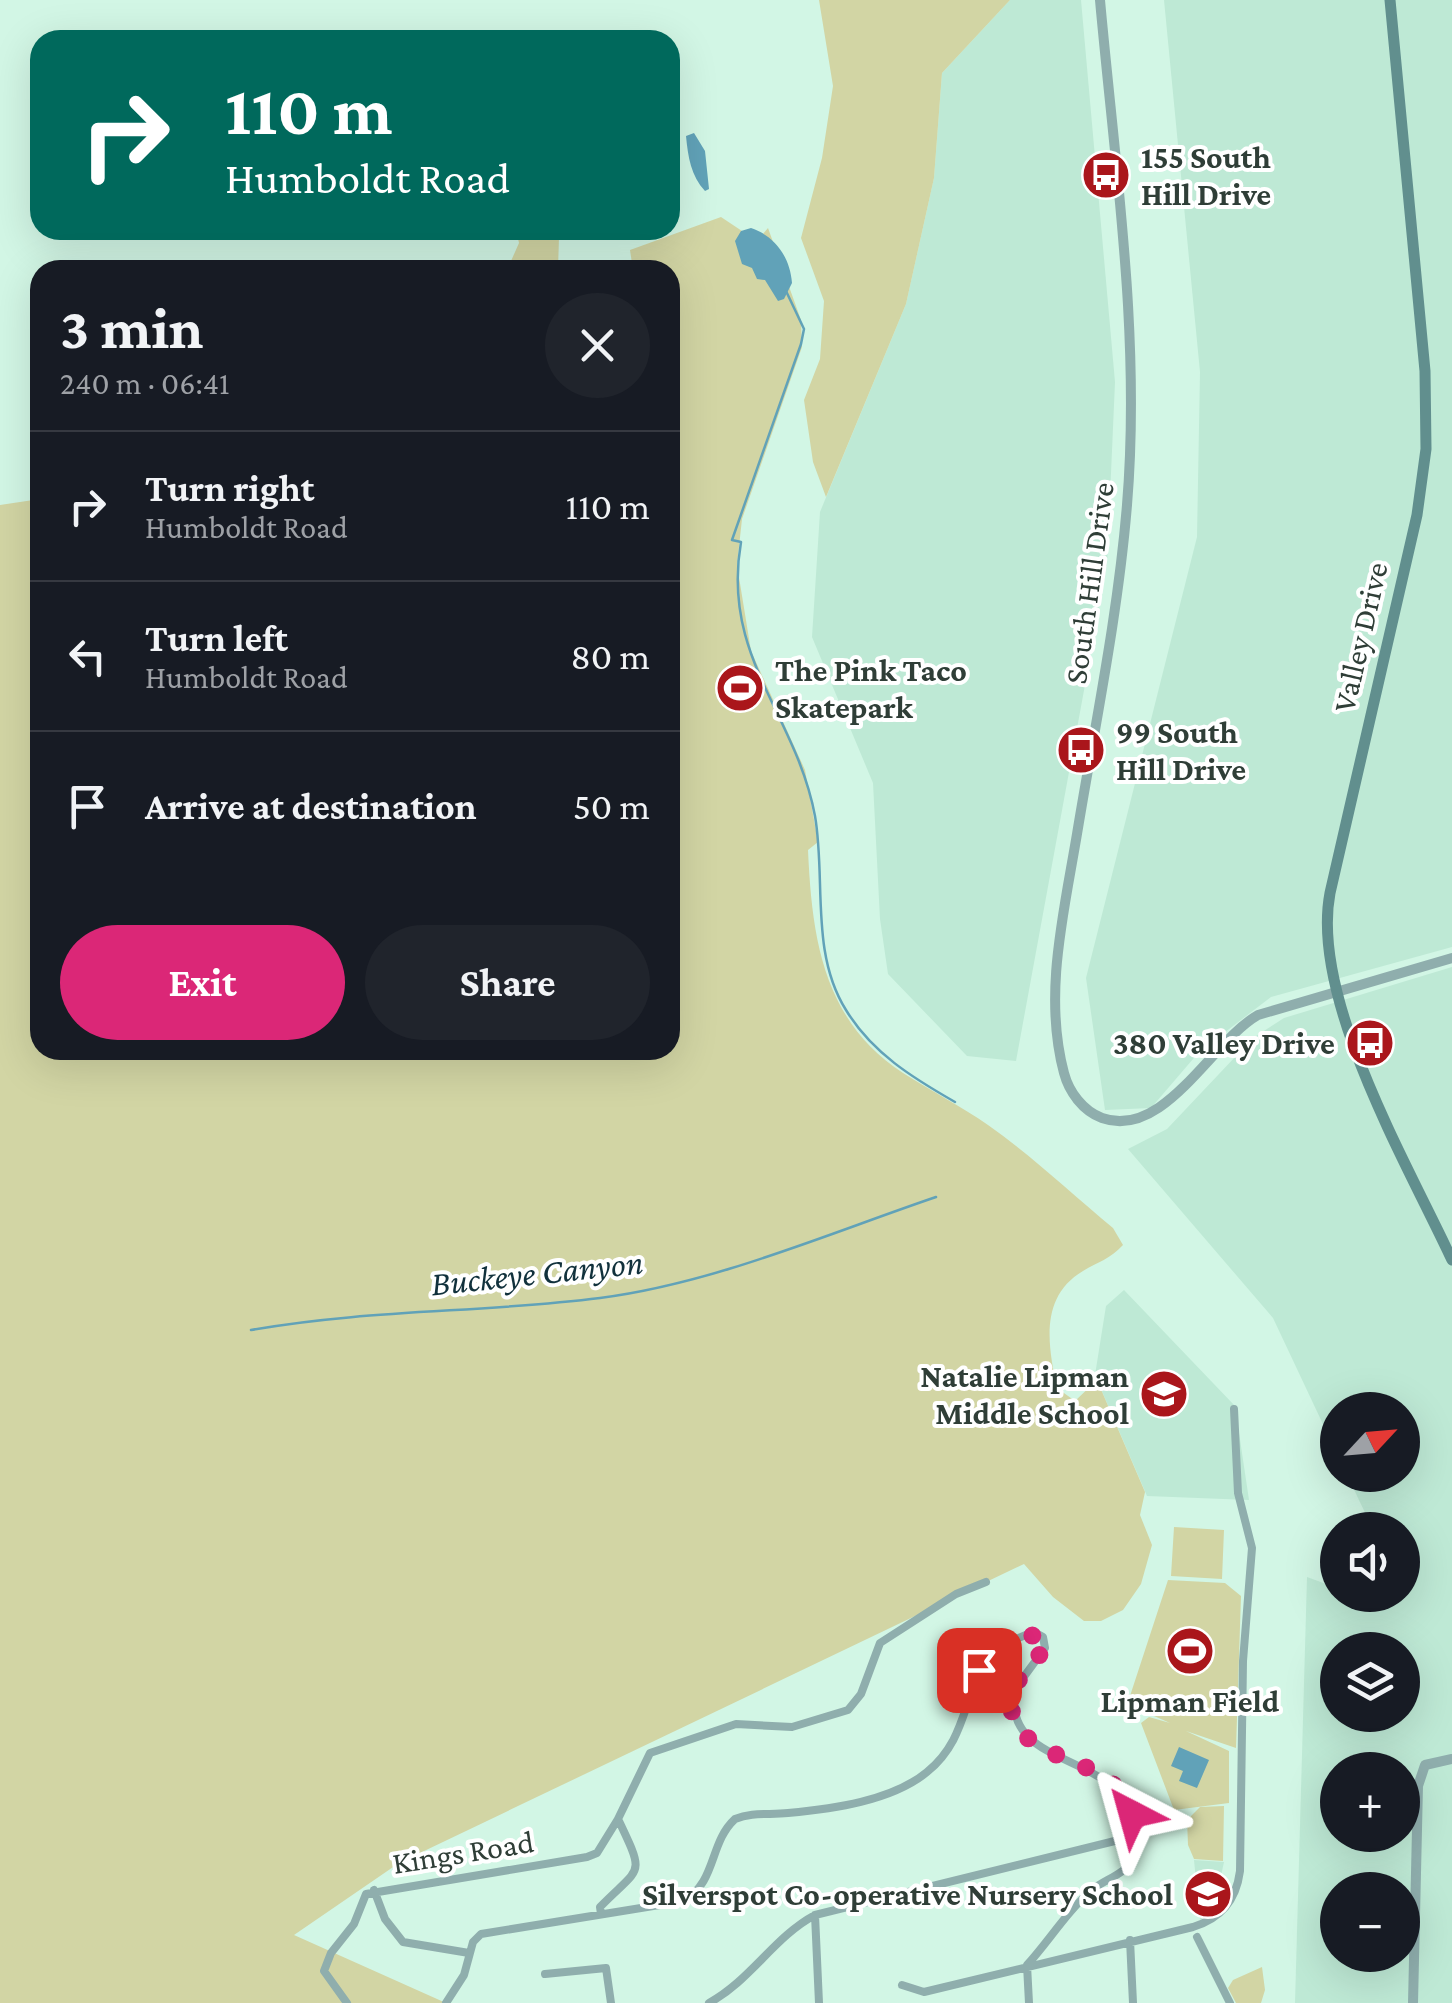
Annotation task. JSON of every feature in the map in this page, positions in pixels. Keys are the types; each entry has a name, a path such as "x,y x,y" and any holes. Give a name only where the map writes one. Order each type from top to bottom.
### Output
{"main road":[{"name":"Valley Drive","path":"1390,0 1425,372 1426,449 1418,507 1328,903 1326,943 1335,990 1356,1050 1452,1260"}],"street":[{"name":"South Hill Drive","path":"1100,0 1128,322 1132,437 1120,564 1057,956 1055,1002 1064,1073 1075,1096 1102,1118 1150,1115 1251,1019 1335,990"},
{"path":"1335,990 1452,958"},
{"path":"902,1986 924,1992 1210,1920 1232,1900 1238,1884 1243,1661 1252,1548 1238,1493 1234,1409"},
{"name":"Kings Road","path":"347,2003 324,1971 331,1953 354,1924 360,1900 374,1890 416,1889 597,1853 618,1819 642,1762 654,1750 736,1724 792,1727 848,1710 860,1698 880,1643 956,1594 986,1582"},
{"path":"446,2003 464,1975 468,1953 478,1935 666,1906 688,1899 706,1881 724,1832 740,1817 853,1802 920,1778 953,1742 982,1665 1000,1649 1034,1632 1041,1634 1046,1644 1015,1689 1020,1728 1036,1746 1112,1783 1130,1807 1135,1836 1131,1862 1087,1894 1027,1965 1030,2003"},
{"path":"1413,2003 1418,1786 1426,1765 1452,1759"},
{"path":"601,1914 600,1907 629,1883 636,1868 636,1855 618,1819"},
{"path":"709,2003 752,1974 792,1932 815,1916 1135,1836"},
{"path":"374,1890 385,1920 403,1942 468,1953"},
{"path":"815,1916 819,2003"},
{"path":"1197,1937 1230,2003"},
{"path":"1050,1939 1061,1955"},
{"path":"1130,1940 1134,2003"},
{"path":"545,1974 606,1968 611,2003"},
{"path":"924,1992 924,2003"}],"shaded area":[{"path":"819,0 1010,0 942,73 934,178 906,304 826,497 813,462 804,400 820,359 824,301 801,238 822,158 833,86"},
{"path":"1010,0 1081,0 1115,382 1107,565 1016,1061 967,1056 888,974 880,919 873,783 812,637 820,512 906,304 934,178 942,73"},
{"path":"1164,0 1452,0 1452,947 1271,997 1199,1052 1151,1108 1105,1110 1086,978 1197,537 1200,372"},
{"path":"721,217 757,241 768,228 801,320 802,347 742,519 737,565 751,651 805,770 818,842 808,850 813,915 827,975 855,1029 876,1052 1020,1149 1113,1228 1123,1245 1083,1271 1059,1294 1053,1308 1050,1339 1057,1388 1075,1401 1097,1380 1145,1492 1140,1515 1152,1545 1141,1584 1123,1610 1101,1621 1084,1621 1053,1597 1024,1564 399,1863 294,1935 446,2003 0,2003 0,505 30,500 30,1060 680,1060 680,260 632,260 630,250 658,240 680,240 680,232"},
{"path":"518,240 559,240 558,260 511,260"},
{"path":"1452,967 1452,2003 1295,2003 1307,1577 1320,1582 1320,1612 1420,1612 1420,1512 1365,1512 1355,1492 1420,1492 1420,1392 1320,1392 1320,1418 1273,1318 1128,1149 1167,1129 1253,1038 1284,1018"},
{"name":"Natalie Lipman Middle School","path":"1124,1290 1235,1406 1249,1500 1147,1496 1095,1375 1106,1306"},
{"path":"1174,1527 1224,1530 1222,1579 1171,1576"},
{"name":"Lipman Field","path":"1168,1580 1225,1583 1241,1596 1236,1748 1186,1731 1229,1751 1229,1803 1174,1810 1141,1723 1149,1717 1170,1723 1138,1709 1129,1699"},
{"path":"1224,1806 1223,1861 1194,1859 1188,1845 1187,1820 1200,1807"},
{"name":"Silverspot Co-operative Nursery School","path":"1194,1860 1224,1862 1216,1899 1221,1904 1200,1920"},
{"path":"1262,1967 1265,1990 1261,2003 1236,2003 1228,1988 1233,1980"}],"water":[{"path":"694,133 705,151 709,189 705,191 689,159 686,136"},
{"path":"751,228 767,236 784,256 792,283 784,299 778,301 765,280 757,279 752,268 742,264 735,241 741,231"},
{"path":"1179,1747 1209,1760 1197,1788 1179,1781 1183,1771 1171,1766"}],"waterway":[{"path":"786,291 804,329 732,540 741,542 741,619 763,684 806,780 818,840 823,940 835,988 856,1025 881,1052 955,1102"},
{"name":"Buckeye Canyon","path":"251,1330 339,1318 556,1303 643,1291 770,1256 936,1197"}],"place":[{"name":"155 South Hill Drive","path":"1106,175"},
{"name":"The Pink Taco Skatepark","path":"740,688"},
{"name":"99 South Hill Drive","path":"1081,750"},
{"name":"380 Valley Drive","path":"1370,1043"},
{"name":"Natalie Lipman Middle School","path":"1164,1394"},
{"name":"Lipman Field","path":"1190,1651"},
{"name":"Silverspot Co-operative Nursery School","path":"1208,1894"}],"route":[{"path":"979,1670 994,1653 1019,1638 1034,1632 1041,1634 1045,1648 1022,1675 1014,1693 1020,1728 1036,1746 1112,1783 1132,1814"}]}
